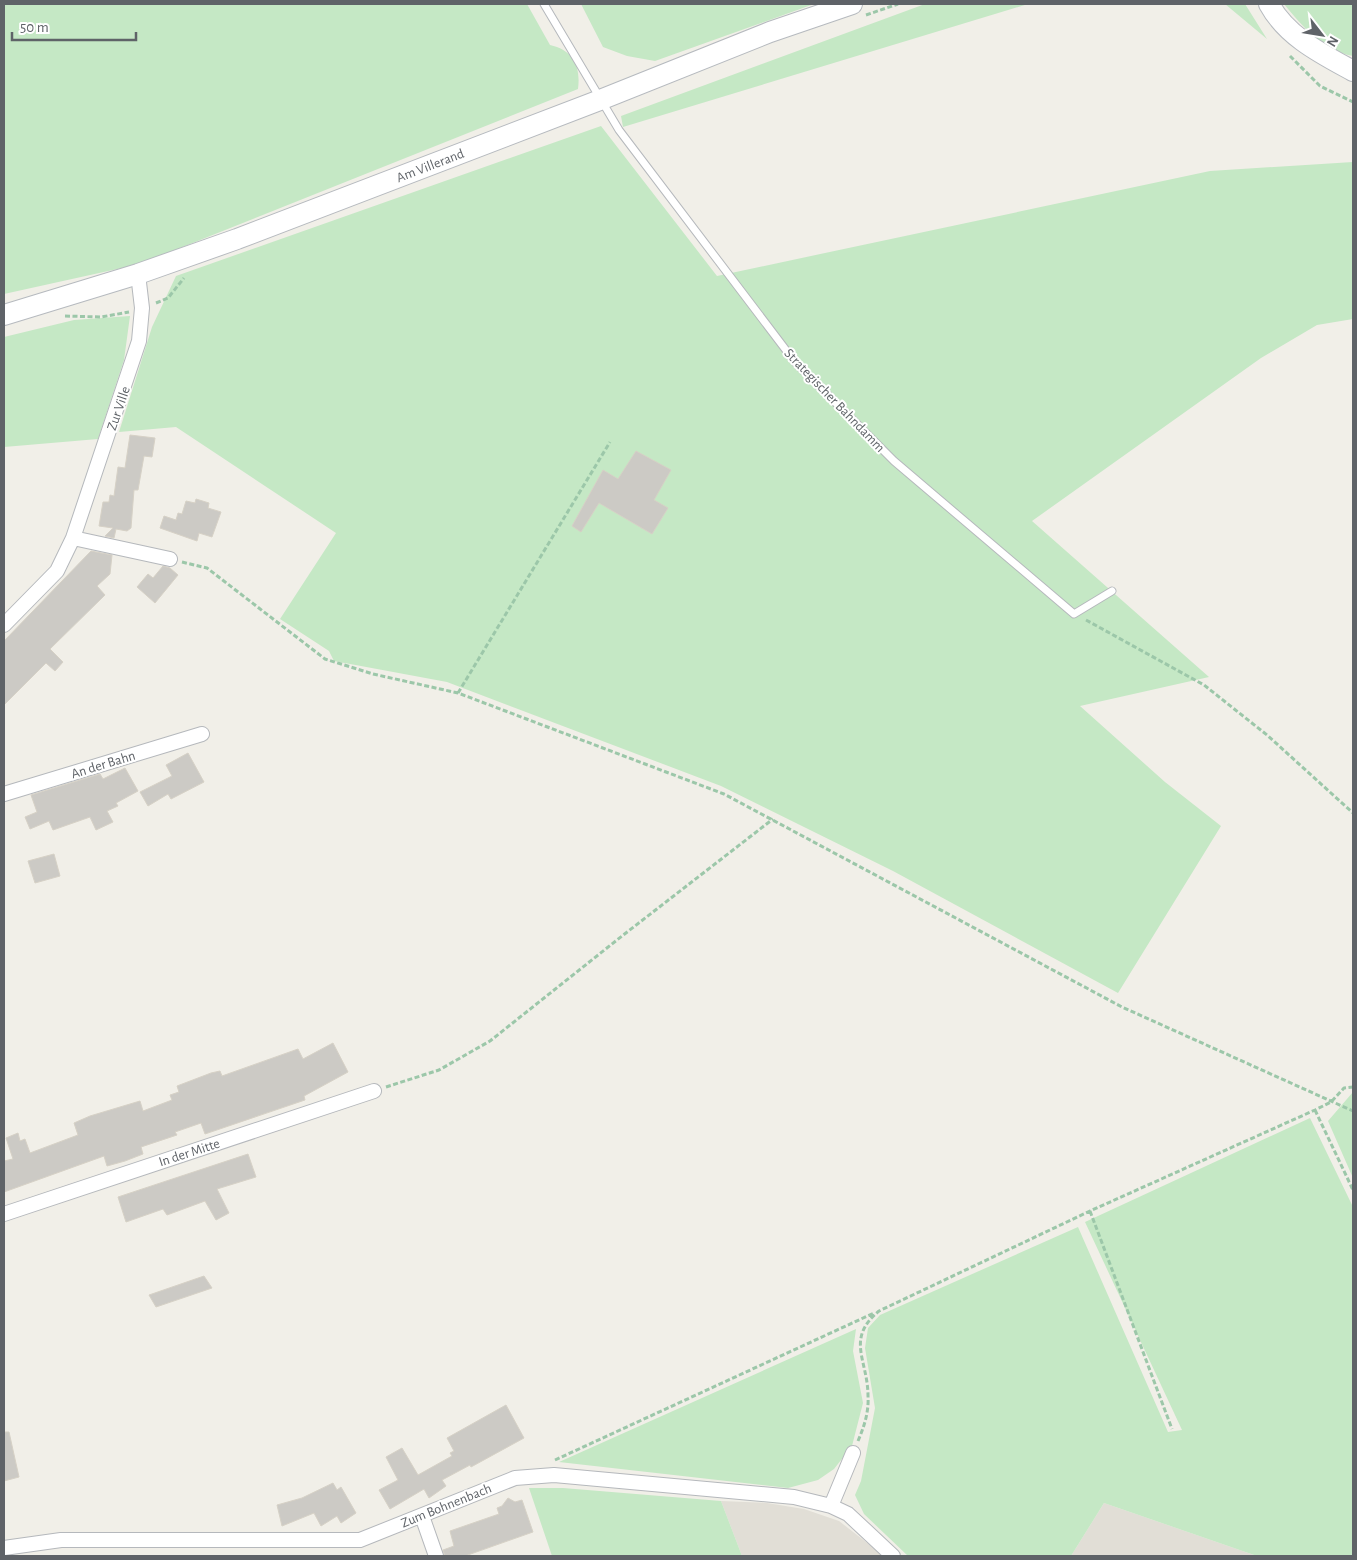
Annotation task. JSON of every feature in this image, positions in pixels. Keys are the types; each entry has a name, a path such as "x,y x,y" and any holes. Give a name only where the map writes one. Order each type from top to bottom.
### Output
{"main road":[{"name":"Am Villerand","path":"4,315 138,274 246,236 600,100 770,32 852,4"},
{"path":"1269,4 1275,15 1312,50 1353,70"}],"street":[{"name":"Zur Ville","path":"4,625 57,571 73,538 139,341 142,308 138,274"},
{"path":"73,538 170,559"},
{"name":"An der Bahn","path":"4,794 202,734"},
{"name":"In der Mitte","path":"4,1214 374,1091"},
{"path":"831,1506 853,1454"},
{"name":"Zum Bohnenbach","path":"4,1548 61,1540 360,1540 515,1478 539,1475 794,1497 831,1506 858,1522 894,1556"},
{"path":"422,1516 436,1556"}],"lane":[{"name":"Strategischer Bahndamm","path":"544,4 619,130 795,362 894,461 1074,614"},
{"path":"1074,614 1112,591"}],"path":[{"path":"458,693 610,442"},
{"path":"170,559 207,568 326,659 374,674 458,693 724,794 774,819 1003,945 1122,1007 1353,1112"},
{"path":"1074,614 1204,684 1267,735 1353,813"},
{"path":"374,1091 439,1070 490,1041 774,819"},
{"path":"550,1462 879,1311 1090,1211 1315,1110 1330,1102 1344,1088 1353,1087"},
{"path":"1315,1110 1353,1190"},
{"path":"1090,1211 1172,1429"},
{"path":"853,1454 868,1412 868,1395 860,1335 866,1322 879,1311"}],"shaded area":[{"path":"721,1501 767,1503 804,1509 839,1521 884,1556 742,1556"},
{"path":"1104,1503 1257,1556 1071,1556"}],"green space":[{"path":"4,4 527,4 550,45 558,47 574,60 578,73 578,89 140,264 4,294"},
{"path":"581,4 814,4 655,61 627,56 603,47"},
{"path":"925,4 1028,4 623,127 621,116"},
{"path":"1225,4 1245,4 1267,39"},
{"path":"1284,4 1353,4 1353,56 1332,49 1314,37"},
{"path":"601,126 717,276 1210,171 1353,162 1353,319 1317,325 1261,358 1032,521 1209,677 1080,706 1165,782 1221,826 1118,993 893,871 721,786 447,682 334,661 329,651 280,619 336,533 176,427 119,432 152,327 176,276"},
{"path":"130,316 124,360 98,439 4,447 4,337 74,320"},
{"path":"1353,1092 1353,1178 1328,1121"},
{"path":"1310,1118 1353,1207 1353,1556 1257,1556 1104,1503 1071,1556 908,1556 864,1514 855,1495 861,1481 875,1408 865,1348 868,1328 880,1315 1078,1227 1168,1432 1182,1430 1085,1222"},
{"path":"856,1329 853,1351 863,1403 852,1446 834,1469 818,1480 788,1488 559,1462"},
{"path":"529,1488 563,1488 721,1501 742,1556 552,1556"}],"building":[{"path":"130,435 155,438 152,457 144,456 138,490 134,490 131,528 127,531 116,529 114,538 105,536 113,528 99,526 103,502 109,502 110,495 114,496 118,467 125,468"},
{"path":"636,451 671,470 654,500 668,508 652,534 599,503 581,532 572,526 603,470 618,479"},
{"path":"196,499 209,503 208,508 221,512 212,537 199,533 197,541 160,528 164,516 176,520 178,513 182,514 186,501 195,503"},
{"path":"91,551 112,555 110,574 97,586 105,595 50,649 63,662 55,671 46,663 4,705 4,641"},
{"path":"163,566 170,568 178,575 155,603 137,587 148,574 153,578"},
{"path":"188,753 204,782 171,799 168,794 148,806 140,792 172,776 166,765"},
{"path":"125,768 138,791 116,803 118,806 107,811 113,822 96,830 90,817 53,830 49,821 30,829 25,817 37,812 31,795 100,774 103,779"},
{"path":"54,854 60,876 35,883 28,861"},
{"path":"333,1043 348,1072 304,1096 305,1100 205,1134 201,1123 175,1132 177,1135 141,1147 143,1154 125,1161 107,1166 104,1156 4,1192 4,1161 13,1159 6,1138 18,1133 20,1141 25,1139 30,1153 78,1135 74,1123 90,1116 140,1101 143,1111 172,1100 170,1095 179,1092 177,1086 211,1073 220,1071 222,1076 298,1049 303,1059"},
{"path":"248,1154 256,1177 217,1189 229,1213 216,1220 205,1201 167,1215 163,1209 126,1222 118,1197"},
{"path":"204,1276 212,1288 156,1307 149,1295"},
{"path":"506,1405 524,1438 471,1467 470,1465 442,1480 446,1486 429,1498 424,1489 390,1509 379,1490 398,1480 386,1457 402,1448 418,1475 452,1456 450,1453 454,1451 447,1438"},
{"path":"4,1432 9,1432 19,1477 4,1481"},
{"path":"333,1483 337,1490 341,1487 356,1513 341,1523 337,1516 321,1526 314,1513 282,1526 277,1505 302,1498"},
{"path":"508,1498 515,1502 522,1500 533,1532 465,1556 445,1556 443,1550 454,1546 450,1531 499,1514 497,1508 502,1506"}]}
